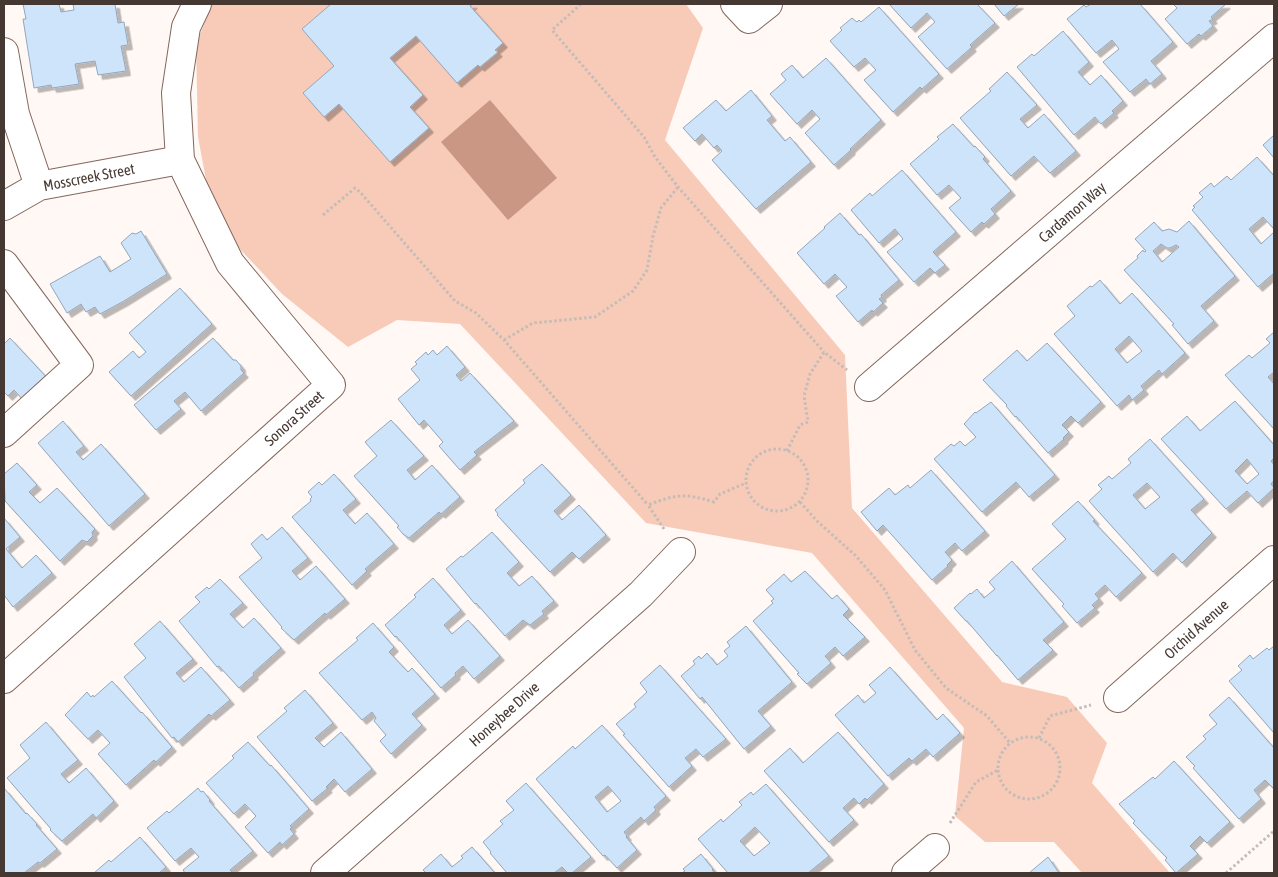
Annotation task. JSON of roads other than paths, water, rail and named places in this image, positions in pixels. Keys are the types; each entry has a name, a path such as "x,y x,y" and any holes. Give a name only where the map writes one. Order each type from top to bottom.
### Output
{"street":[{"name":"Sonora Street","path":"4,679 331,385 230,263 180,160 176,93 186,27 197,4"},
{"path":"735,4 749,19 768,4"},
{"name":"Cardamon Way","path":"869,387 1274,38"},
{"path":"4,52 15,114 39,186"},
{"name":"Mosscreek Street","path":"4,206 39,186 180,160"},
{"path":"4,264 79,365 4,433"},
{"name":"Honeybee Drive","path":"325,873 640,594 681,552"},
{"name":"Orchid Avenue","path":"1118,698 1274,560"},
{"path":"906,873 934,848"}]}
